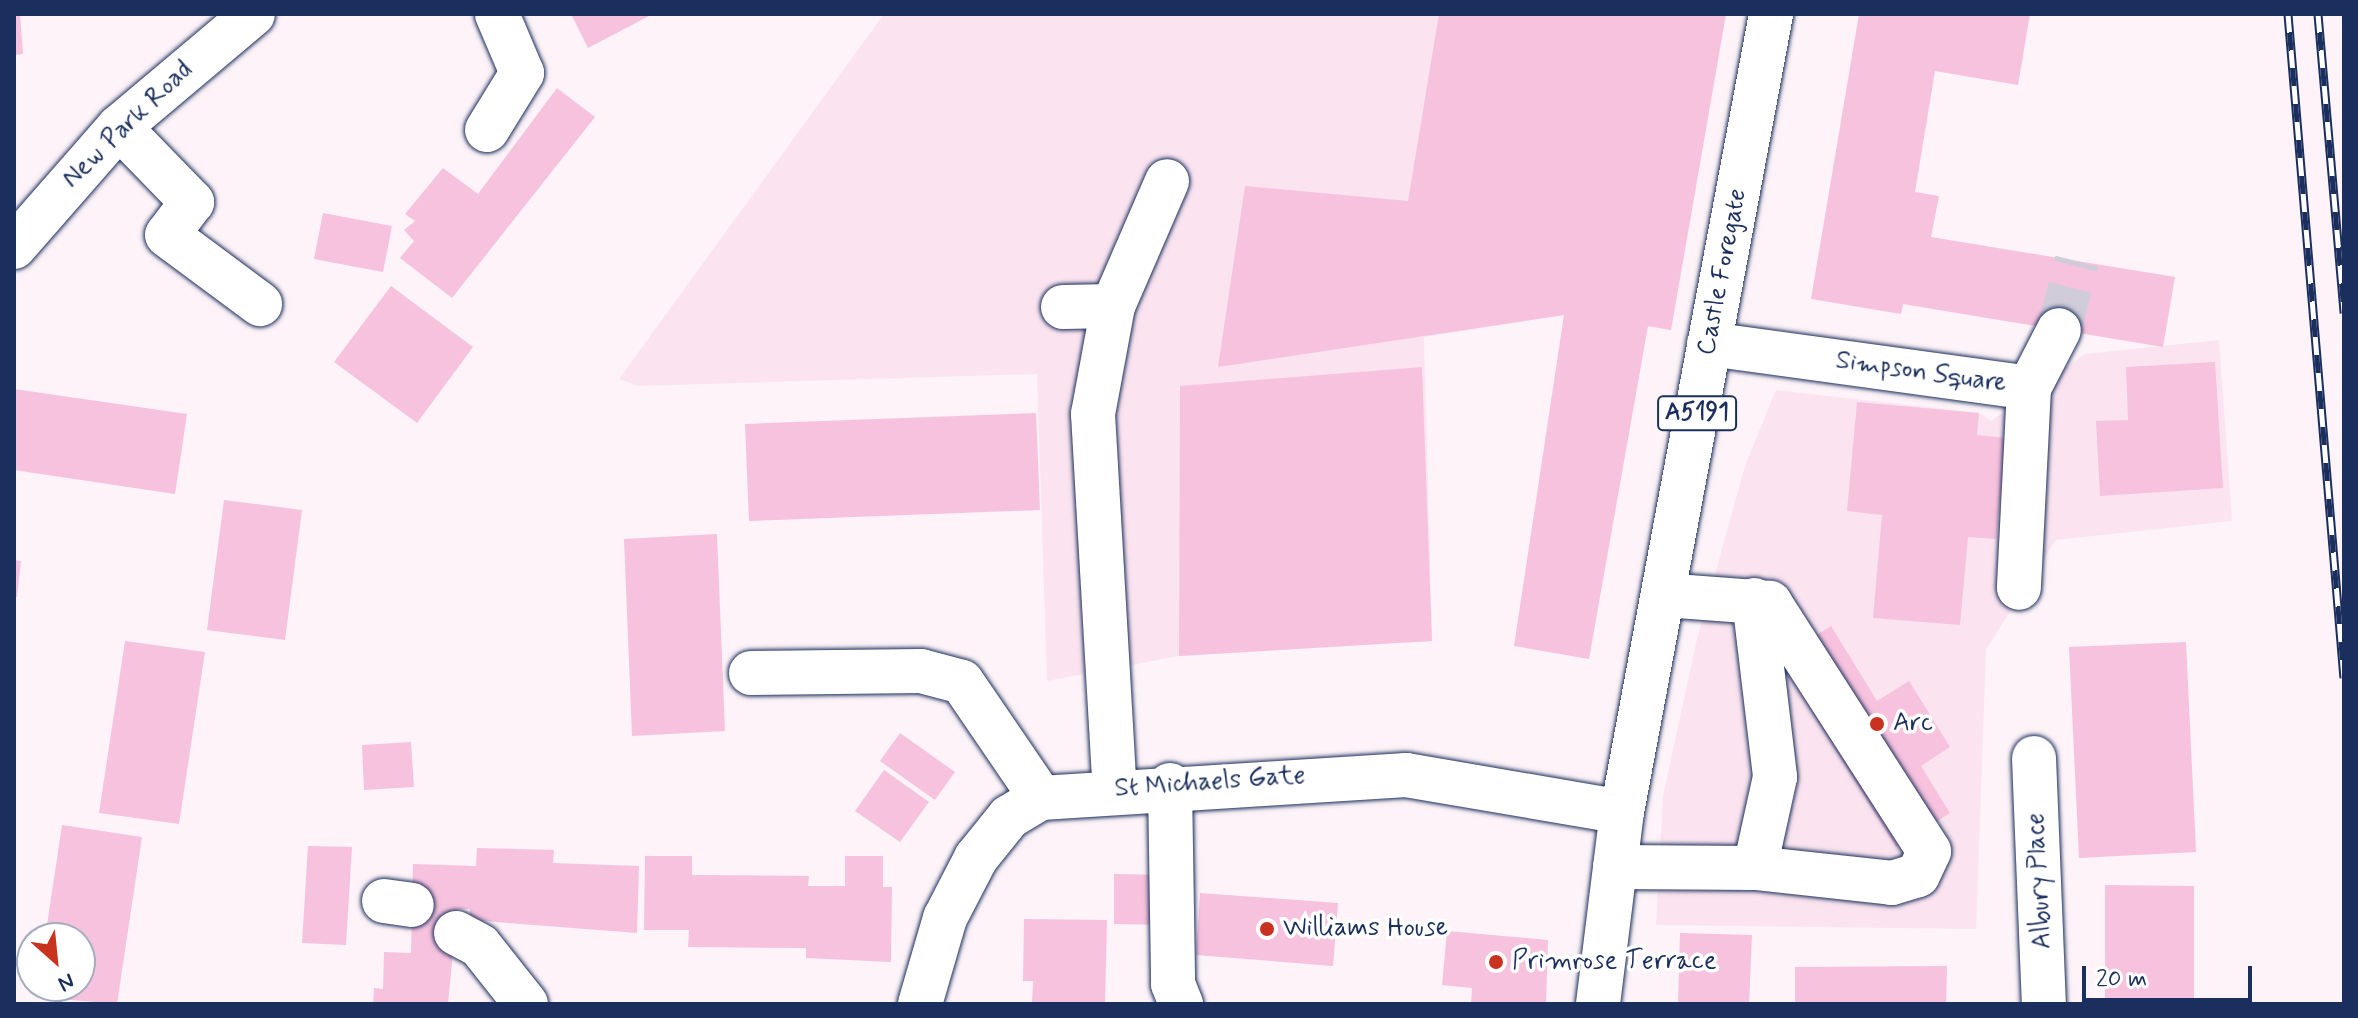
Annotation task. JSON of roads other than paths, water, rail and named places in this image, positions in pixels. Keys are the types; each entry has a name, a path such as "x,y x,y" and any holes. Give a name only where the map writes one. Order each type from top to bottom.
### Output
{"street":[{"name":"New Park Road","path":"18,233 119,127 253,14"},
{"path":"487,130 522,73 497,14"},
{"name":"Castle Foregate","path":"1622,812 1771,14"},
{"path":"119,127 192,202 167,235 260,304"},
{"path":"1115,790 1093,414 1113,306 1167,181"},
{"path":"1063,307 1113,306"},
{"path":"2029,388 2059,330"},
{"name":"Simpson Square","path":"1709,344 2029,388 2019,588"},
{"path":"1615,867 1755,868 1892,883 1918,875 1929,851 1802,644 1770,603 1663,595"},
{"path":"1754,600 1775,777 1755,868"},
{"path":"751,673 921,671 962,682 1041,798"},
{"name":"Albury Place","path":"2034,758 2044,1004"},
{"name":"St Michaels Gate","path":"920,1004 945,918 976,858 1009,817 1041,798 1170,785 1406,775 1622,812"},
{"path":"1170,785 1173,984 1181,1004"},
{"name":"A5191","path":"1598,1004 1622,812"},
{"path":"456,933 480,946 526,1004"}],"tunnel":[{"path":"2059,330 2077,261"}],"railway":[{"path":"2288,14 2344,678"},
{"path":"2318,14 2344,313"}],"place":[{"name":"Arc","path":"1877,724"},
{"name":"Williams House","path":"1267,929"},
{"name":"Primrose Terrace","path":"1496,962"}]}
